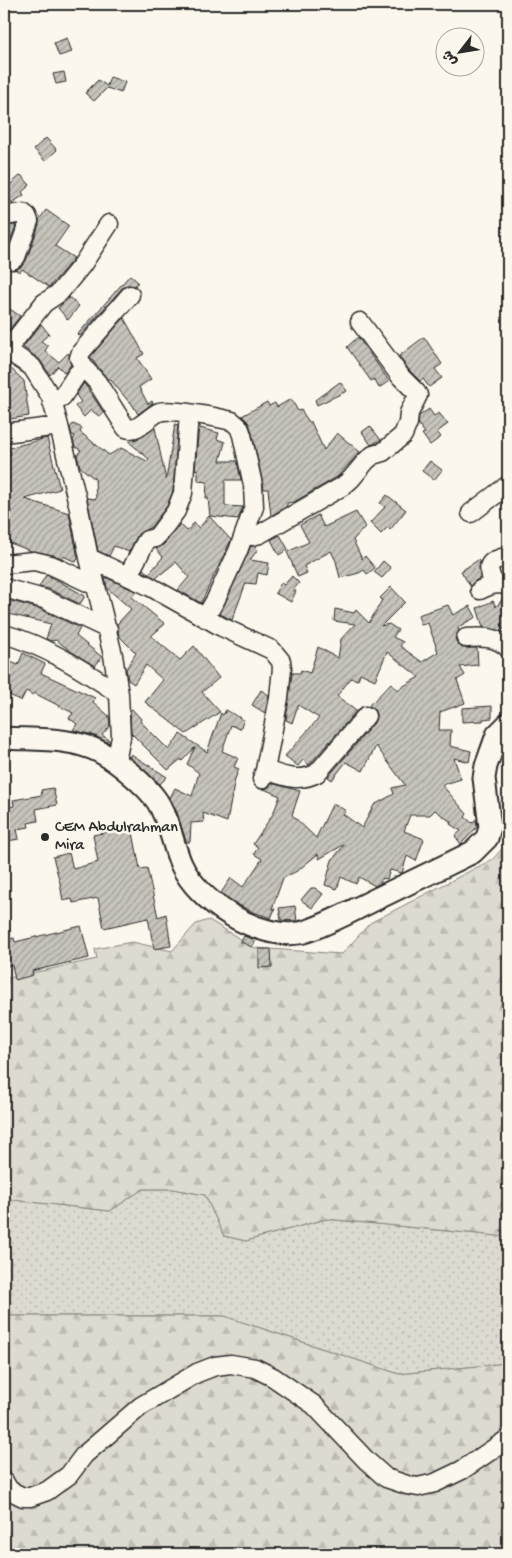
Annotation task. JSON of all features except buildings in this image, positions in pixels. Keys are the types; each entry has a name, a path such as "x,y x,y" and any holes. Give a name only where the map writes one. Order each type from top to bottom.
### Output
{"main road":[{"path":"4,738 67,742 100,752 116,762 156,800 166,817 181,865 190,882 201,894 239,920 272,931 299,933 344,915 473,852 482,845 488,838 490,828 484,778 486,766 497,735 508,724"}],"street":[{"path":"4,216 23,213 27,216 28,221 16,257 12,260 4,257"},
{"path":"109,224 82,265 59,293 44,303 5,349 32,367 51,397 59,426 78,504 88,558 108,629 113,655 121,737 116,762"},
{"path":"130,295 81,352 79,358 84,368 97,382 117,415 129,429 135,429 162,411 170,410 232,421 241,431 253,485 252,514 238,551 205,618"},
{"path":"245,533 252,536 264,533 343,486 352,479 366,461 373,455 383,452 403,435 406,430 409,413 418,395 401,377 360,322"},
{"path":"52,402 62,397 74,378 84,368"},
{"path":"128,576 147,540 155,538 160,534 172,518 181,500 185,486 189,414"},
{"path":"4,433 59,426"},
{"path":"471,513 508,485"},
{"path":"494,587 488,571 489,564 494,560 508,556"},
{"path":"88,558 149,586 205,618 272,650 281,661 279,698 263,775 295,779 317,773 366,716"},
{"path":"4,564 34,561 51,565 96,586"},
{"path":"4,588 44,599 108,629"},
{"path":"4,634 22,639 58,656 118,694"},
{"path":"466,638 493,638 502,642 508,648"},
{"path":"4,1481 9,1490 23,1497 30,1497 47,1491 69,1475 84,1455 141,1406 197,1373 215,1366 231,1364 255,1368 273,1377 314,1405 367,1461 386,1478 407,1485 418,1487 443,1479 462,1470 508,1439"}],"green space":[{"path":"508,842 508,1237 326,1219 246,1241 224,1236 205,1195 173,1189 143,1189 110,1211 4,1199 4,979 97,959 95,949 132,942 172,951 196,924 209,920 255,948 342,954 370,923 493,859"},
{"path":"143,1189 173,1189 205,1195 224,1236 246,1241 326,1219 508,1237 508,1363 399,1374 224,1316 4,1316 4,1199 110,1211"},
{"path":"4,1316 224,1316 399,1374 508,1363 508,1554 4,1554"}],"place":[{"name":"CEM Abdulrahman Mira","path":"45,837"}]}
